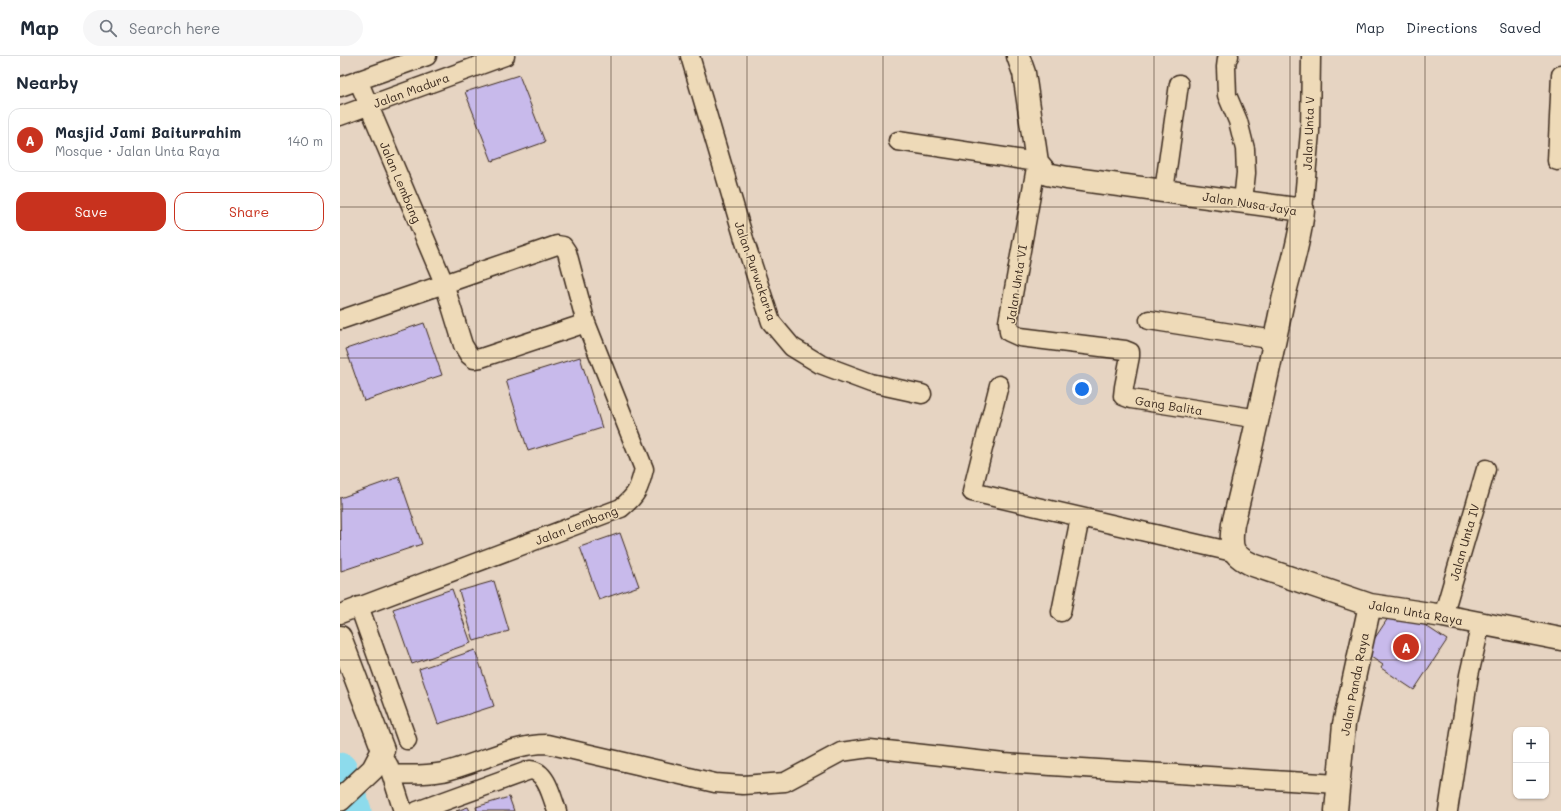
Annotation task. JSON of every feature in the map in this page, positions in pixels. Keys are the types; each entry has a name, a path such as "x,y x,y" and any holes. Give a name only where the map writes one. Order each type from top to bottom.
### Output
{"street":[{"path":"340,87 427,56"},
{"name":"Jalan Madura","path":"340,116 505,56"},
{"name":"Jalan Purwakarta","path":"690,56 744,239 771,322 792,347 820,364 871,383 922,394"},
{"path":"898,141 1021,158 1037,162 1024,73 1018,56"},
{"path":"1229,56 1226,59 1227,95 1238,121 1245,149 1246,173 1243,201"},
{"name":"Jalan Unta V","path":"1303,210 1310,132 1311,56"},
{"path":"1557,161 1561,74"},
{"name":"Jalan Lembang","path":"358,80 444,283 463,345 469,355 474,359 481,358 586,323"},
{"path":"1164,191 1179,84"},
{"name":"Jalan Nusa Jaya","path":"1037,162 1047,174 1057,176 1303,210 1301,232 1275,340 1259,419 1233,524 1233,552"},
{"name":"Jalan Unta VI","path":"1037,162 1008,322 1009,332 1020,337 1125,350 1130,352"},
{"name":"Jalan Lembang","path":"340,320 444,283 560,245 565,248 567,252 586,323 644,468 639,489 632,499 621,508 340,614"},
{"path":"1149,320 1275,340"},
{"name":"Gang Balita","path":"1130,352 1124,387 1124,396 1131,400 1259,419"},
{"path":"999,385 972,492 1233,552"},
{"name":"Jalan Unta IV","path":"1443,616 1486,469"},
{"path":"1061,612 1080,518"},
{"name":"Jalan Unta Raya","path":"1233,552 1240,559 1253,565 1370,605 1443,616 1561,639"},
{"name":"Jalan Panda Raya","path":"1336,811 1344,724 1370,605"},
{"path":"359,606 407,740"},
{"path":"1448,811 1469,675 1481,623"},
{"path":"340,637 383,750 382,771 403,811"},
{"path":"340,800 382,771 413,774 443,772 516,748 534,744 547,744 715,783 743,785 784,782 841,752 869,748 1004,763 1338,784"},
{"path":"417,811 530,770 535,770 543,778 556,811"}],"building":[{"path":"519,75 545,142 492,161 465,92"},
{"path":"424,323 442,375 364,401 346,349"},
{"path":"580,357 602,428 528,451 506,380"},
{"path":"399,477 422,544 341,571 340,498"},
{"path":"620,533 639,586 599,600 580,547"},
{"path":"494,581 509,631 474,641 459,591"},
{"path":"452,589 471,643 412,664 393,609"},
{"path":"1394,609 1414,618 1447,640 1414,690 1381,668 1383,665 1365,653"},
{"path":"475,650 494,706 438,724 419,669"},
{"path":"509,797 514,811 477,811 476,807"},
{"path":"468,807 470,811 456,811"}],"waterway":[{"path":"340,770 354,811"}],"place":[{"name":"Masjid Jami Baiturrahim","path":"1406,647"}]}
